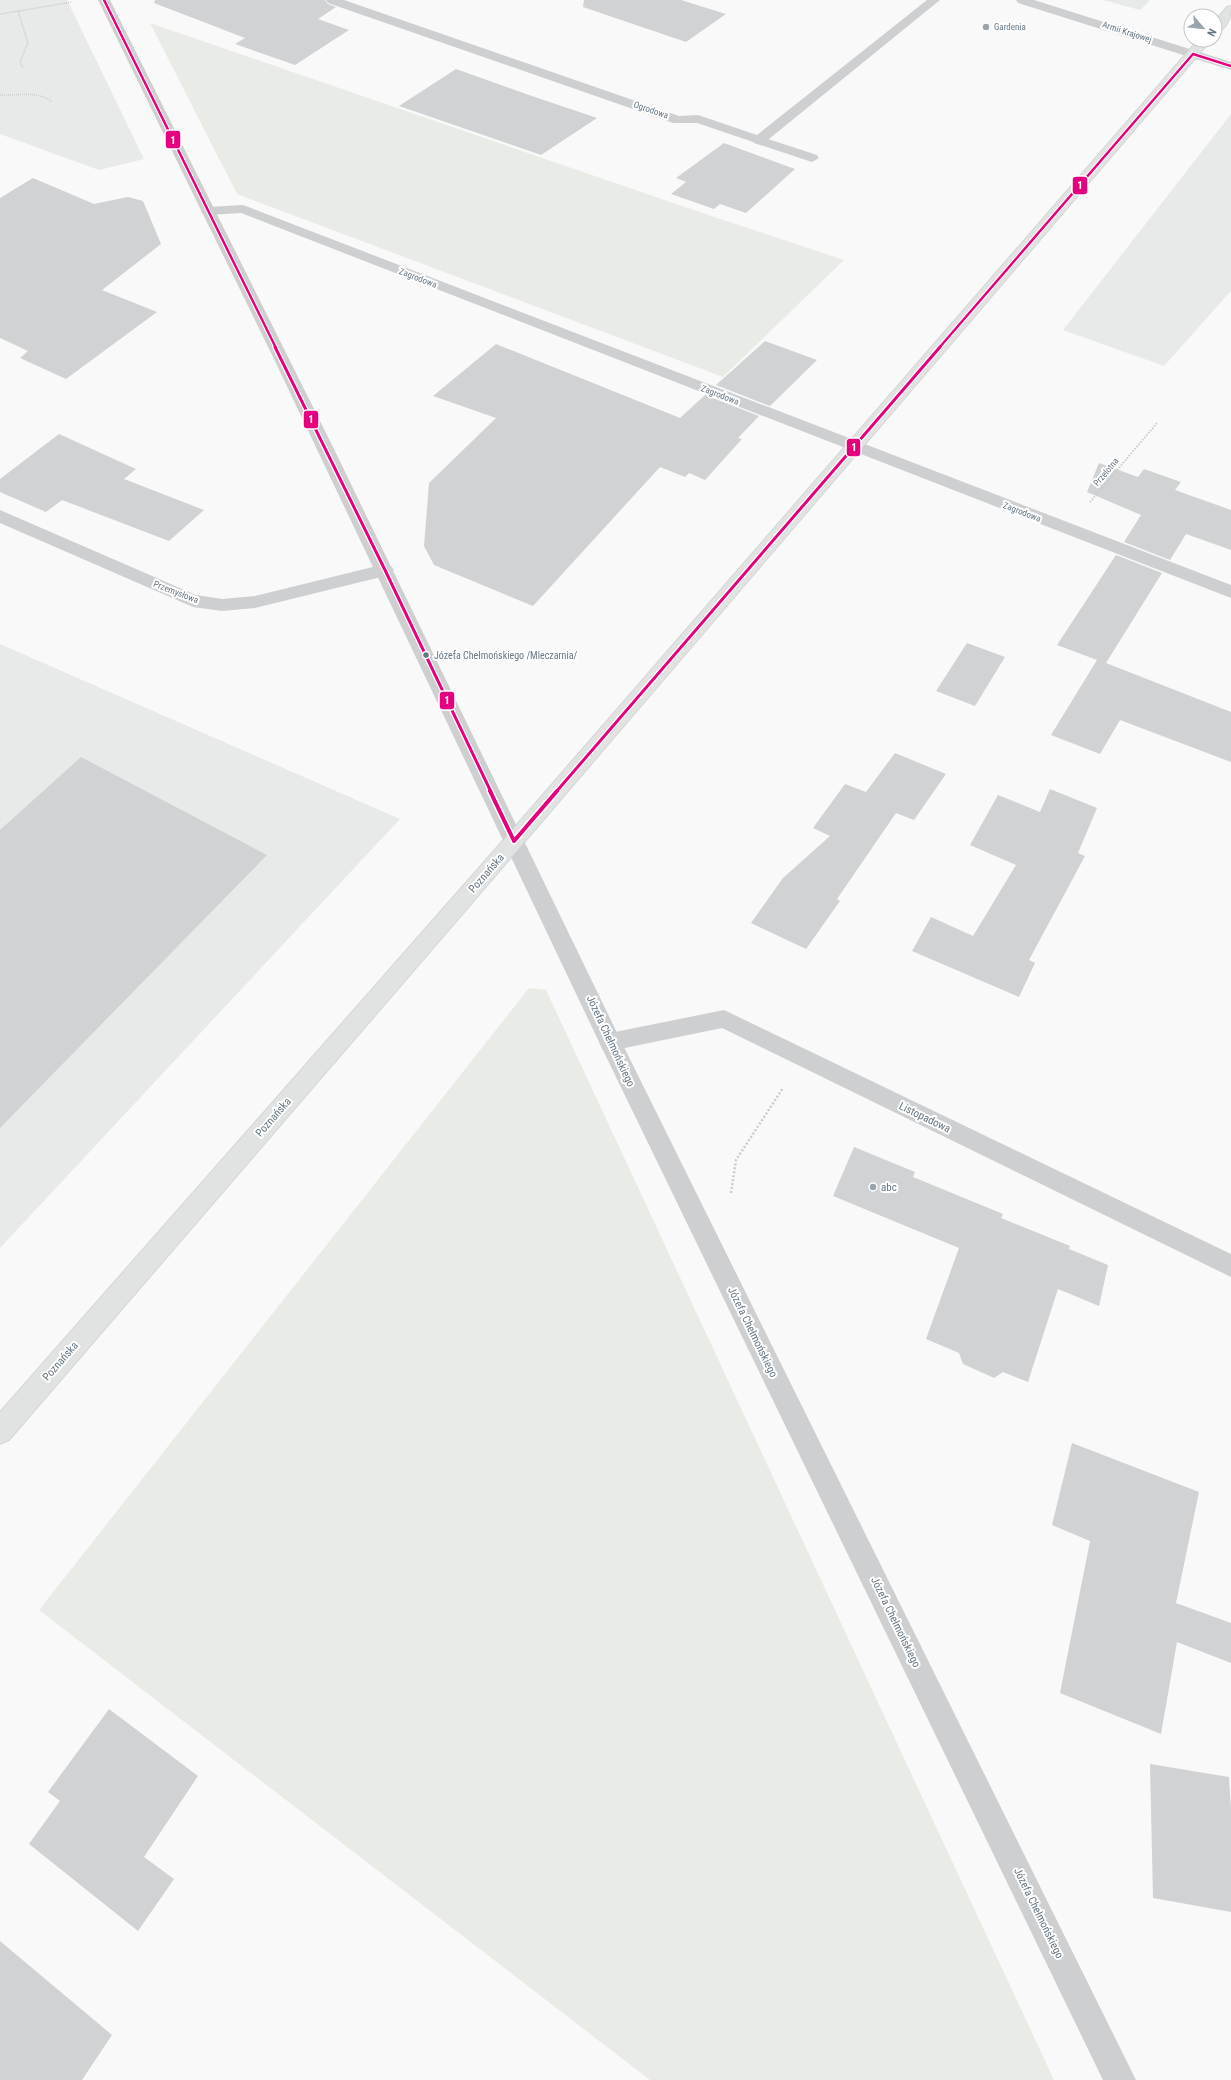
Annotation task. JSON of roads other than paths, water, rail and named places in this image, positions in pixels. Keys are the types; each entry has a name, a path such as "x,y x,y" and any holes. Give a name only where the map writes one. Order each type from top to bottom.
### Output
{"main road":[{"path":"1223,20 1231,10"},
{"name":"Poznańska","path":"0,1431 514,841 1198,48"}],"street":[{"name":"Józefa Chełmońskiego","path":"104,0 385,570 514,841 579,973 610,1042 1120,2080"},
{"name":"Ogrodowa","path":"332,0 678,120 698,120 812,158"},
{"path":"758,140 934,0"},
{"name":"Armii Krajowej","path":"1022,0 1231,66"},
{"name":"Zagrodowa","path":"208,211 243,209 1066,530 1231,592"},
{"name":"Przemysłowa","path":"0,516 193,601 222,605 255,602 385,570"},
{"name":"Listopadowa","path":"610,1042 724,1018 1231,1266"}],"place":[{"name":"Gardenia","path":"986,27"},
{"name":"Józefa Chełmońskiego /Mleczarnia/","path":"426,655"},
{"name":"abc","path":"873,1187"}]}
